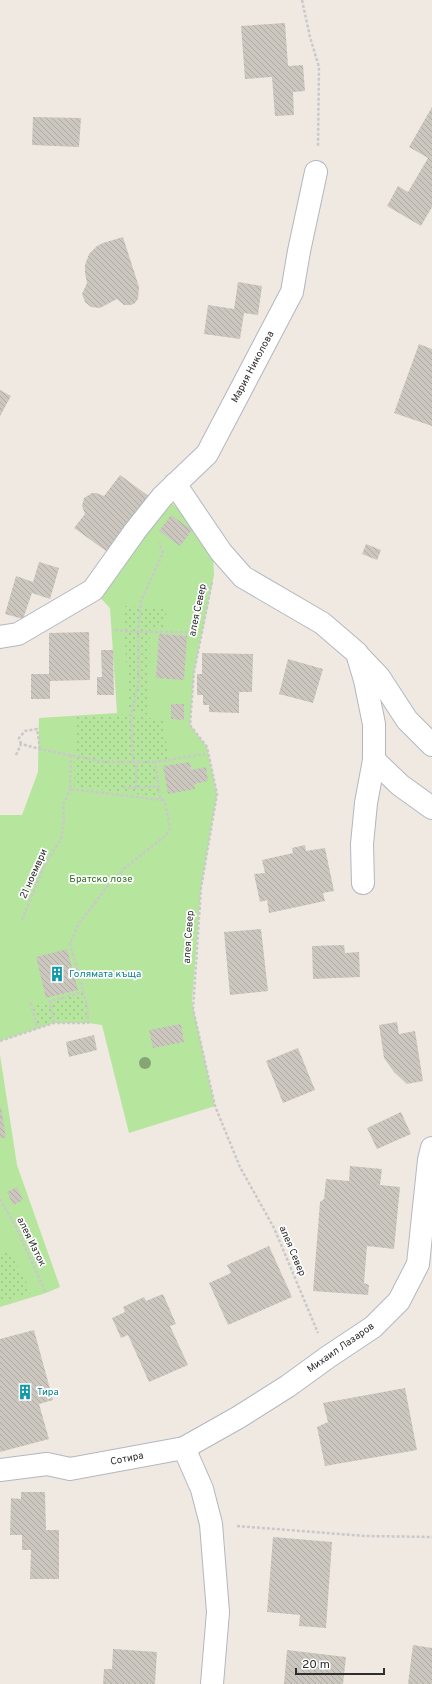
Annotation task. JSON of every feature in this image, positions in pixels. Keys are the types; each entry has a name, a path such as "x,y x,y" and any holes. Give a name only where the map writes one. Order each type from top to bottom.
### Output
{"street":[{"name":"Мария Николова","path":"0,638 18,634 93,590 135,531 162,497 207,454 292,292 316,172"},
{"path":"175,484 216,545 243,577 322,623 357,653 379,677 407,720 432,745"},
{"path":"357,653 365,680 374,724 374,760 366,803 362,844 363,883"},
{"path":"374,760 400,785 432,808"},
{"name":"Михаил Лазаров","path":"184,1448 239,1417 288,1386 373,1327 400,1301 418,1264 429,1160 432,1148"},
{"path":"184,1448 202,1489 211,1524 218,1612 212,1684"},
{"name":"Сотира","path":"0,1470 47,1464 70,1470 184,1448"}],"path":[{"path":"302,0 310,37 319,67 319,123 316,172"},
{"path":"133,762 131,714 139,682 138,632 140,601 162,553 157,539"},
{"name":"алея Север","path":"216,545 213,552 214,575 194,672 190,725 207,747 217,794 201,888 193,1009 215,1106 240,1167 274,1228 311,1318"},
{"path":"115,630 138,632 176,631 197,633"},
{"path":"40,749 37,729 25,731 19,738 22,744 40,749 105,762 155,762 205,754"},
{"path":"16,755 22,744"},
{"path":"71,755 70,789 163,800"},
{"path":"136,788 137,762"},
{"path":"0,1041 54,1023 88,1023 87,1005 70,944 78,924 110,883 125,868 166,835 170,828 168,812 163,800 160,797 155,762"},
{"path":"123,787 136,788 158,786"},
{"name":"21 ноември","path":"22,920 44,866 61,839 64,820 62,806 70,789"},
{"path":"54,1023 50,1002 83,992"},
{"path":"31,1003 37,1028"},
{"name":"алея Изток","path":"0,1199 15,1225 46,1293"},
{"path":"211,1524 365,1536 432,1537"}],"green space":[{"name":"Братско лозе","path":"162,497 195,519 213,552 214,575 194,672 190,725 207,747 217,794 201,888 192,1002 215,1106 129,1133 102,1025 88,1023 54,1023 0,1041 0,815 22,815 38,772 39,718 117,713 110,608 93,590"},
{"path":"123,606 167,608 164,629 150,629 148,715 129,710"},
{"path":"131,714 163,721 169,760 155,762 160,797 74,786 76,717"},
{"path":"83,992 87,1005 86,1021 53,1021 38,1026 33,1005"},
{"path":"0,1055 17,1165 60,1287 46,1293 0,1307"},
{"path":"9,1250 32,1293 0,1302 0,1253"}],"building":[{"path":"285,23 288,66 303,65 305,91 293,92 294,115 275,116 272,77 245,79 241,26"},
{"path":"432,107 432,207 421,226 387,206 398,186 408,192 428,158 409,147"},
{"path":"33,117 81,118 79,147 32,145"},
{"path":"123,237 139,287 138,299 134,304 130,305 124,305 117,299 100,308 91,307 85,302 82,294 87,283 85,265 89,254 97,246 103,243"},
{"path":"238,282 262,286 258,315 244,313 240,339 204,334 208,305 234,309"},
{"path":"419,344 432,349 432,426 394,413"},
{"path":"0,390 11,396 0,416"},
{"path":"120,475 150,497 109,553 74,528 85,514 82,506 84,498 92,493 104,496"},
{"path":"171,515 192,530 180,546 159,531"},
{"path":"366,544 381,550 377,560 362,554"},
{"path":"39,562 59,568 50,599 32,593 23,619 5,614 16,576 33,582"},
{"path":"89,632 90,680 50,681 50,699 31,699 31,674 49,674 49,633"},
{"path":"159,634 187,636 184,680 156,678"},
{"path":"101,650 113,650 114,695 97,695 97,677 102,677"},
{"path":"202,653 253,654 252,692 239,692 239,713 209,712 209,705 203,705 203,695 197,695 197,674 202,674"},
{"path":"288,659 323,669 313,703 279,694"},
{"path":"171,704 184,704 184,720 171,719"},
{"path":"190,762 191,770 206,767 208,781 194,784 195,789 168,794 163,766"},
{"path":"305,845 306,851 325,848 334,891 323,893 325,901 269,913 267,900 260,902 254,874 265,873 262,860 293,853 292,848"},
{"path":"261,929 268,991 230,995 224,932"},
{"path":"344,945 345,953 359,952 360,977 313,979 312,946"},
{"name":"Голямата къща","path":"67,949 78,990 46,998 36,957"},
{"path":"397,1022 399,1034 415,1031 423,1081 407,1084 394,1072 384,1058 379,1025"},
{"path":"181,1024 184,1042 153,1048 149,1030"},
{"path":"94,1035 97,1050 69,1057 66,1042"},
{"path":"298,1048 315,1090 283,1103 266,1061"},
{"path":"1,1107 6,1138 0,1138"},
{"path":"401,1112 411,1134 377,1149 367,1128"},
{"path":"350,1166 382,1169 380,1185 400,1187 394,1249 367,1246 364,1283 369,1285 368,1295 313,1291 320,1202 324,1199 326,1179 349,1181"},
{"path":"17,1187 23,1200 13,1205 7,1192"},
{"path":"269,1246 292,1297 228,1325 209,1283 231,1273 227,1265"},
{"path":"163,1294 176,1324 170,1326 188,1365 149,1382 128,1335 121,1338 112,1318 125,1312 123,1307 144,1297 146,1301"},
{"name":"Тира","path":"34,1330 53,1400 39,1404 49,1439 0,1452 0,1339"},
{"path":"405,1388 417,1450 325,1466 317,1427 328,1422 323,1403"},
{"path":"21,1492 45,1492 46,1530 59,1530 59,1579 30,1579 31,1550 22,1550 22,1535 10,1535 11,1498 21,1499"},
{"path":"273,1537 332,1542 326,1628 299,1626 300,1615 267,1612"},
{"path":"413,1645 432,1648 432,1684 408,1684"},
{"path":"113,1649 157,1652 155,1684 103,1684 104,1669 112,1669"},
{"path":"287,1650 346,1657 343,1684 284,1684"}],"place":[{"name":"Голямата къща","path":"57,974"},
{"name":"Тира","path":"25,1392"}]}
